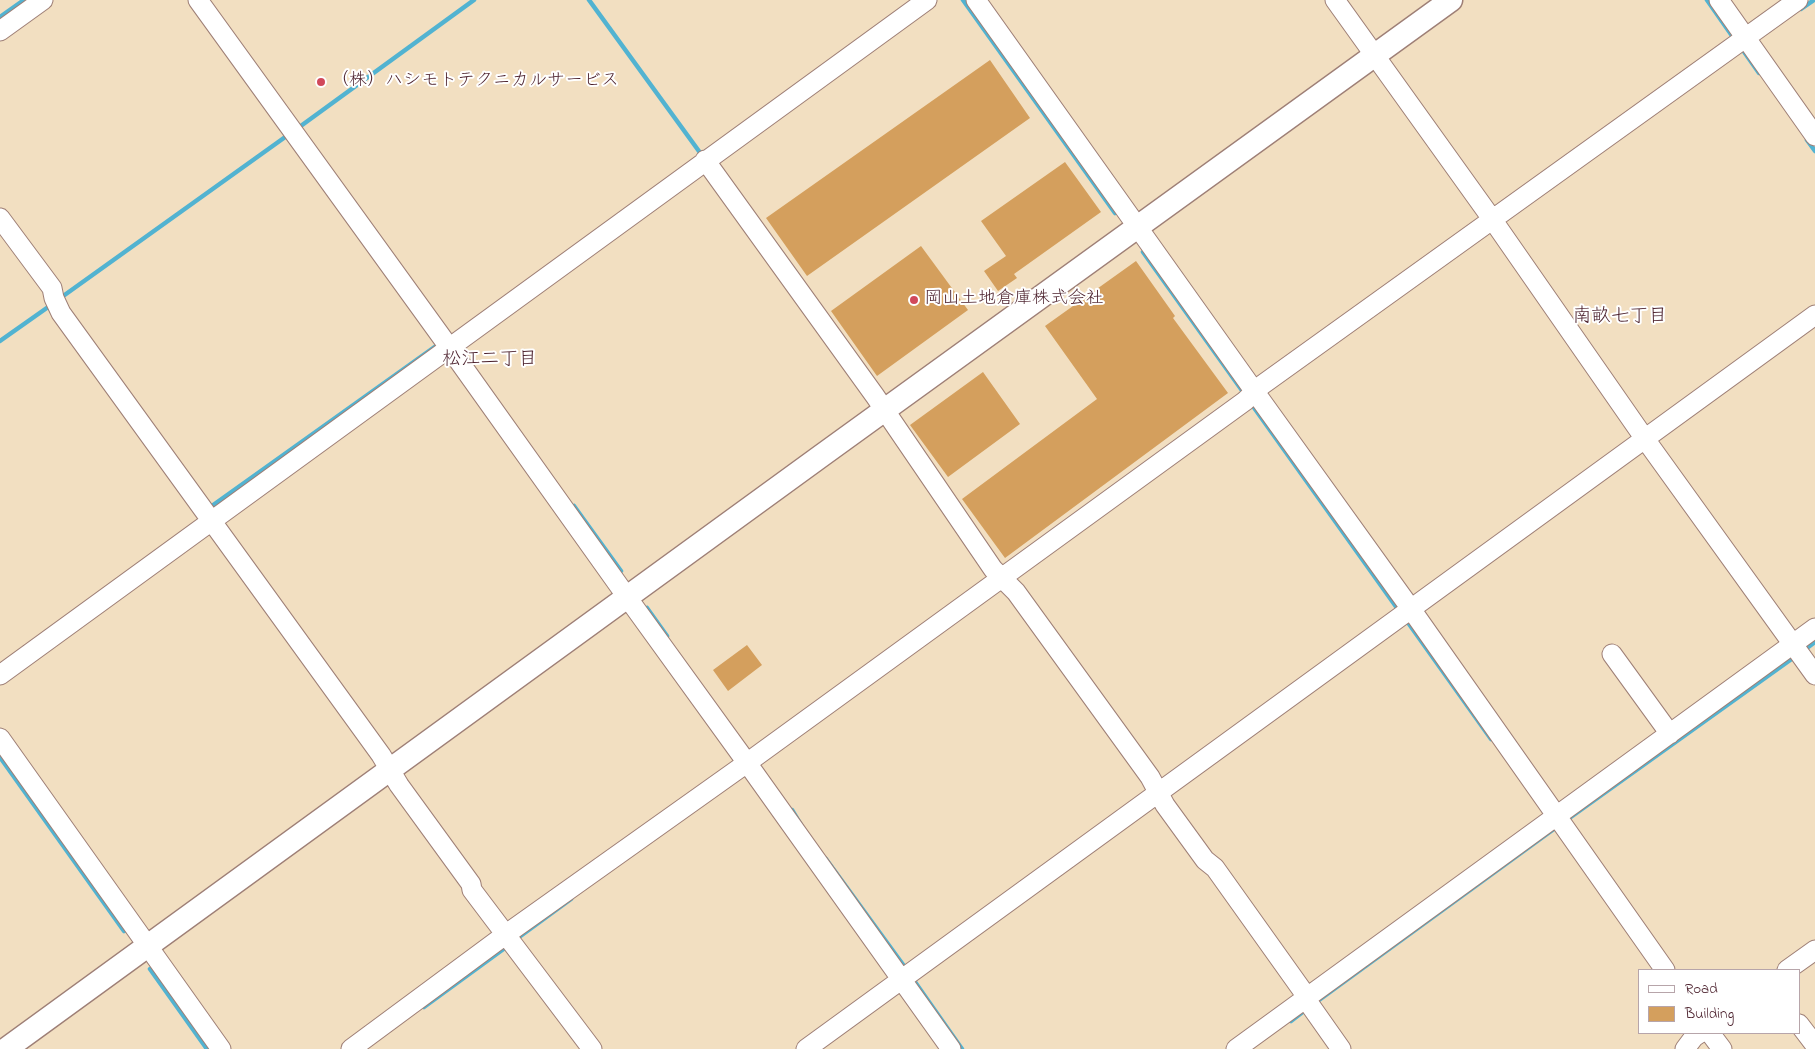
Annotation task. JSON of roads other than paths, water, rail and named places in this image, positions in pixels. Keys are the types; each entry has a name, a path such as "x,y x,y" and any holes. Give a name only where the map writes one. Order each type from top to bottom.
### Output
{"street":[{"path":"0,31 44,0"},
{"path":"198,0 450,342 627,597 751,763 951,1049"},
{"path":"0,675 211,521 450,342 926,0"},
{"path":"976,0 1138,227 1254,398 1411,609 1664,969"},
{"path":"1335,0 1496,225 1645,439 1815,675"},
{"path":"6,1049 1451,0"},
{"path":"1718,0 1745,43 1815,136"},
{"path":"351,1049 509,941 751,763 1006,582 1254,398 1262,385 1496,225 1745,43 1798,0"},
{"path":"705,160 885,410 993,569 1006,582 1150,777 1171,812 1205,860 1214,868 1341,1049"},
{"path":"0,218 52,288 56,302 471,884 472,890 592,1049"},
{"path":"806,1049 1815,315"},
{"path":"1236,1049 1815,628"},
{"path":"1612,654 1670,734"},
{"path":"0,738 221,1049"},
{"path":"1788,969 1815,950"},
{"path":"1800,1025 1815,1046 1812,1049"},
{"path":"1685,1049 1698,1034"},
{"path":"1711,1034 1722,1049"}],"waterway":[{"path":"0,17 24,0"},
{"path":"298,128 474,0"},
{"path":"589,0 701,154"},
{"path":"963,0 1115,213"},
{"path":"1707,0 1735,40"},
{"path":"1801,9 1814,0"},
{"path":"1740,46 1759,73"},
{"path":"59,299 288,135"},
{"path":"1807,140 1815,151"},
{"path":"1143,252 1246,396"},
{"path":"0,341 51,305"},
{"path":"209,508 436,346"},
{"path":"1250,402 1397,608"},
{"path":"574,506 621,571"},
{"path":"647,608 667,636"},
{"path":"1409,624 1491,739"},
{"path":"1807,648 1815,642"},
{"path":"1568,819 1793,658"},
{"path":"0,757 124,931"},
{"path":"792,810 801,825"},
{"path":"1319,1000 1558,826"},
{"path":"826,859 904,966"},
{"path":"515,940 571,899"},
{"path":"424,1007 509,945"},
{"path":"150,969 207,1049"},
{"path":"915,982 962,1049"},
{"path":"1291,1021 1304,1011"}],"place":[{"name":"（株）ハシモトテクニカルサービス","path":"321,82"},
{"name":"岡山土地倉庫株式会社","path":"914,300"}],"district":[{"name":"南畝七丁目","path":"1620,318"},
{"name":"松江二丁目","path":"490,361"}]}
